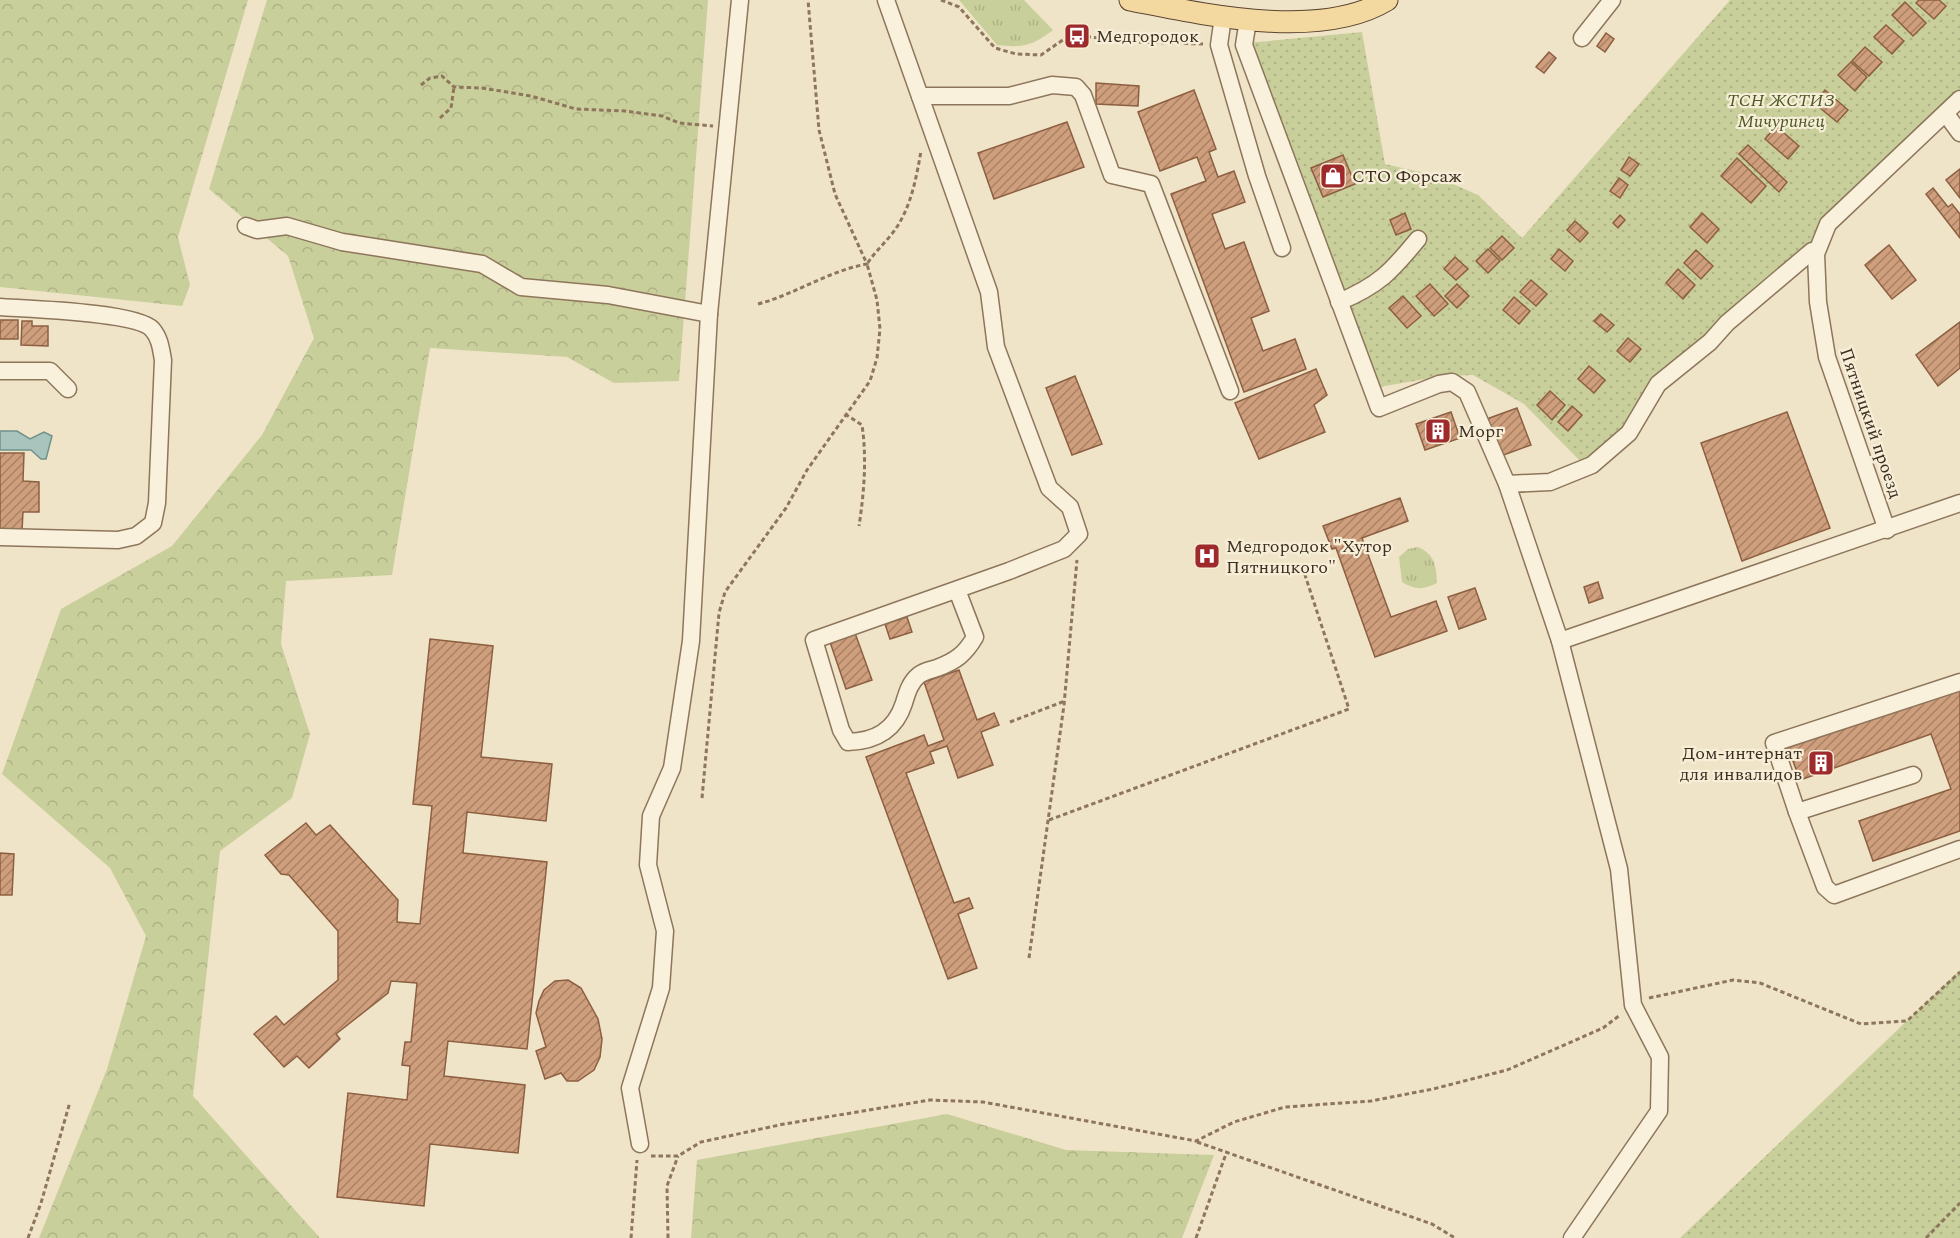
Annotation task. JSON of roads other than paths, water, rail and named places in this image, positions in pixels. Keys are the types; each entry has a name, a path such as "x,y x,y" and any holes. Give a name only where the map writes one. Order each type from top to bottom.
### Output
{"main road":[{"path":"1130,0 1248,20 1331,19 1387,0"}],"street":[{"path":"640,1144 630,1088 661,988 665,931 648,866 651,816 672,768 691,641 709,314 740,0"},
{"path":"886,0 989,292 996,347 1049,488 1070,507 1079,534 1064,549 957,590 814,640 841,730 848,742 868,742 889,730 902,709 909,687 920,674 946,665 965,654 975,637 957,590"},
{"path":"1582,38 1612,0"},
{"path":"1223,17 1219,45 1257,176 1282,248"},
{"path":"1248,20 1244,45 1379,408 1440,384 1452,382 1467,392 1507,484 1560,641 1619,869 1633,1005 1660,1058 1659,1111 1572,1238"},
{"path":"920,96 1009,96 1052,85 1076,87 1083,95 1112,175 1151,184 1230,391"},
{"name":"Пятницкий проезд","path":"1887,530 1827,357 1818,302 1816,254 1828,224 1960,99"},
{"path":"1946,114 1960,133"},
{"path":"246,226 257,230 287,226 342,242 482,264 521,287 608,295 709,314"},
{"path":"1339,302 1368,290 1382,280 1418,239"},
{"path":"1507,484 1550,482 1592,465 1629,433 1658,384 1710,342 1727,323 1812,252"},
{"path":"0,307 107,315 137,322 151,327 159,338 163,360 157,503 153,523 136,536 118,540 0,537"},
{"path":"0,371 50,371 68,389"},
{"path":"1560,641 1960,503"},
{"path":"1960,682 1774,743 1825,887 1834,895 1960,849"},
{"path":"1797,812 1912,775"}],"water":[{"path":"0,431 17,431 30,439 44,432 52,436 46,459 41,459 31,450 0,450"}],"place":[{"name":"Медгородок","path":"1077,36"},
{"name":"СТО Форсаж","path":"1333,176"},
{"name":"Морг","path":"1438,431"},
{"name":"Медгородок \"Хутор Пятницкого\"","path":"1207,556"},
{"name":"Дом-интернат для инвалидов","path":"1821,763"}],"park label":[{"name":"ТСН ЖСТИЗ Мичуринец","path":"1781,110"}]}
